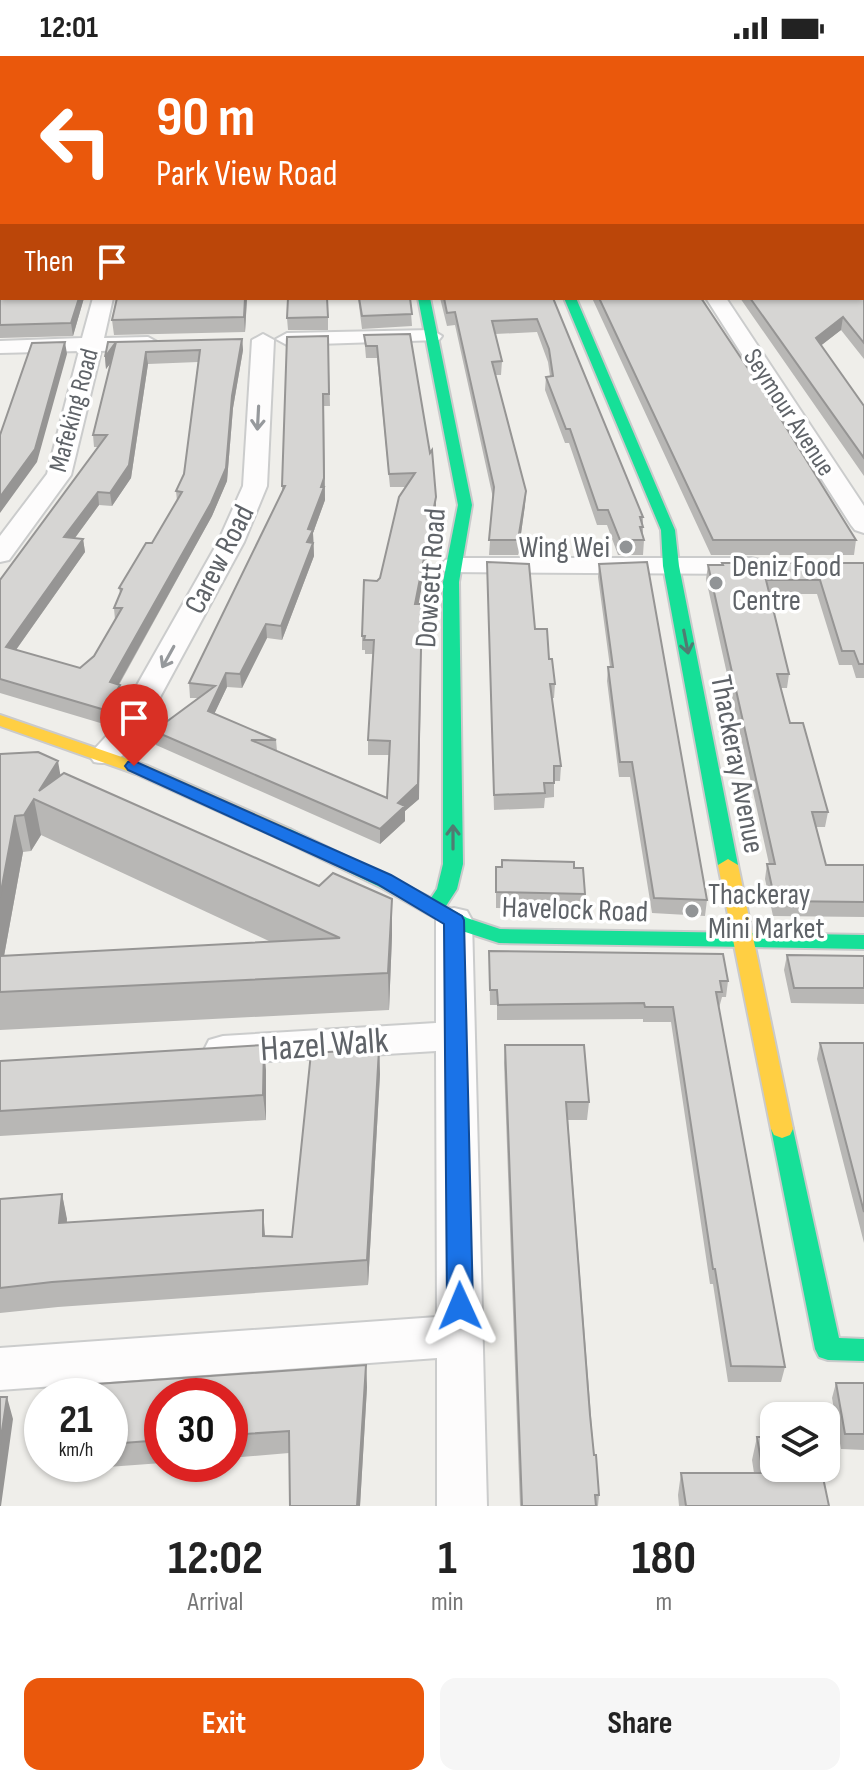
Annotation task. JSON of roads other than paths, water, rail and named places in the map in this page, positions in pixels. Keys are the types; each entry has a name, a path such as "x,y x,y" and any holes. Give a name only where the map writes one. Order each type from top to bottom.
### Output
{"main road":[{"name":"Dowsett Road","path":"424,300 464,501 451,582 453,864 444,915"},
{"name":"Thackeray Avenue","path":"571,300 668,530 671,566 743,941 828,1349 864,1350"},
{"name":"Havelock Road","path":"0,720 163,777 384,880 471,929 502,937 864,942"}],"street":[{"name":"Mafeking Road","path":"0,554 59,475 103,300"},
{"name":"Seymour Avenue","path":"717,300 864,525"},
{"name":"Carew Road","path":"105,755 124,736 216,570 255,486 250,340 432,336"},
{"path":"0,347 165,343"},
{"path":"454,566 775,566"},
{"path":"444,915 456,1037 462,1506"},
{"name":"Hazel Walk","path":"189,1052 410,1037 456,1037"},
{"path":"0,1369 460,1336"}],"place":[{"name":"Wing Wei","path":"626,547"},
{"name":"Deniz Food Centre","path":"716,583"},
{"name":"Thackeray Mini Market","path":"692,911"}]}
